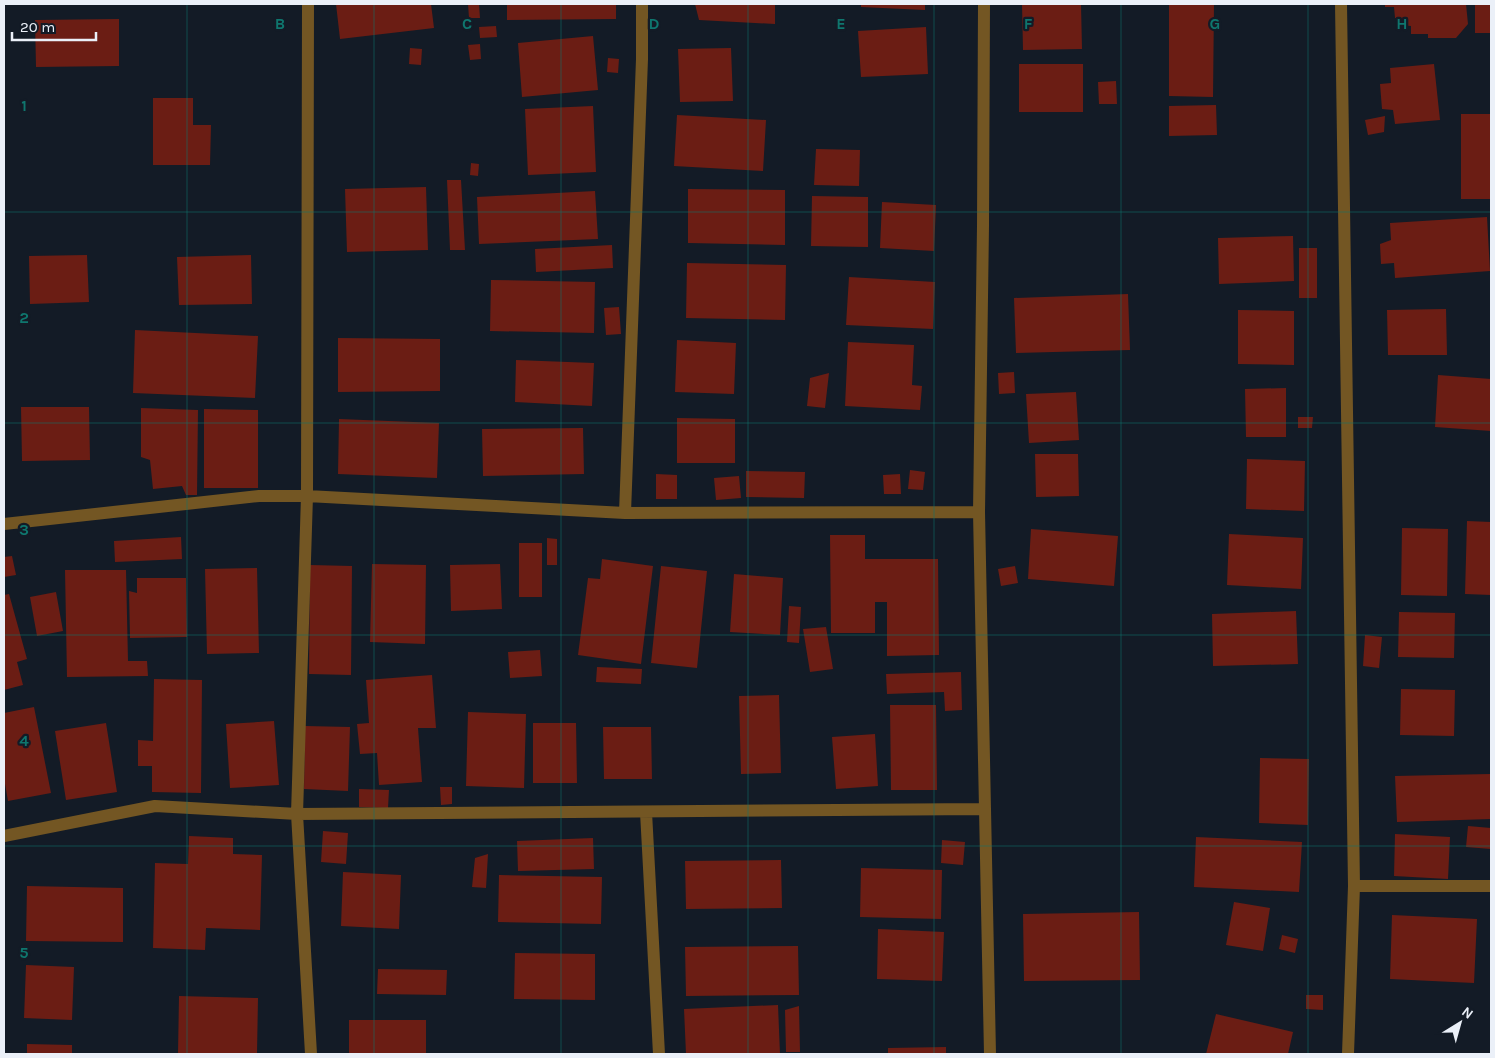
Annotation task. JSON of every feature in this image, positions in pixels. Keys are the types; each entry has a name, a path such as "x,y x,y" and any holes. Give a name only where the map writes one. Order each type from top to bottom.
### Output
{"street":[{"path":"308,4 308,496 298,814 311,1054"},
{"path":"625,513 642,59 642,4"},
{"path":"984,4 979,512 990,1054"},
{"path":"1341,4 1354,886 1348,1054"},
{"path":"4,524 259,496 308,496 625,513 979,512"},
{"path":"4,836 155,806 298,814 985,809"},
{"path":"646,812 659,1054"},
{"path":"1354,886 1491,886"}],"building":[{"path":"336,4 431,4 434,28 340,39"},
{"path":"468,4 479,4 480,18 469,18"},
{"path":"507,4 616,4 616,19 507,20"},
{"path":"695,4 775,4 775,24 699,20"},
{"path":"861,4 925,4 925,10 861,7"},
{"path":"1022,4 1081,4 1082,49 1023,50"},
{"path":"1169,4 1214,4 1213,97 1169,96"},
{"path":"1385,4 1466,4 1468,24 1456,38 1428,38 1428,34 1411,34 1411,26 1398,25 1402,18 1395,18 1394,7 1385,7"},
{"path":"1475,4 1491,4 1491,33 1475,33"},
{"path":"119,19 119,66 36,67 35,20"},
{"path":"496,26 497,37 480,38 479,27"},
{"path":"926,27 928,74 861,77 858,31"},
{"path":"593,36 598,90 522,97 518,43"},
{"path":"480,44 481,59 470,60 468,45"},
{"path":"410,48 422,49 421,65 409,64"},
{"path":"731,48 733,101 680,102 678,49"},
{"path":"608,58 619,59 618,73 607,72"},
{"path":"1019,64 1083,64 1083,112 1019,112"},
{"path":"1434,64 1440,120 1395,124 1393,110 1382,109 1380,84 1391,83 1390,68"},
{"path":"1116,81 1117,104 1099,104 1098,82"},
{"path":"153,98 193,98 193,125 211,125 210,165 153,165"},
{"path":"1216,105 1217,135 1169,136 1169,106"},
{"path":"593,106 596,172 528,175 525,109"},
{"path":"1461,114 1491,114 1491,199 1461,199"},
{"path":"677,115 766,120 763,171 674,166"},
{"path":"1385,116 1384,132 1368,135 1365,120"},
{"path":"816,149 860,150 859,186 814,185"},
{"path":"471,163 479,164 478,176 470,175"},
{"path":"447,180 461,180 465,250 450,250"},
{"path":"426,187 428,250 347,252 345,189"},
{"path":"688,189 785,190 785,245 688,243"},
{"path":"595,191 598,239 479,244 477,197"},
{"path":"812,196 868,197 868,247 811,246"},
{"path":"882,202 936,205 934,251 880,248"},
{"path":"1487,217 1490,271 1395,278 1394,263 1381,264 1380,244 1391,240 1390,223"},
{"path":"1293,236 1294,281 1219,284 1218,238"},
{"path":"612,245 613,268 536,272 535,249"},
{"path":"1299,248 1317,248 1317,298 1299,298"},
{"path":"87,255 89,302 30,304 29,256"},
{"path":"251,255 252,304 179,305 177,257"},
{"path":"687,263 786,265 785,320 686,318"},
{"path":"849,277 935,282 933,329 846,325"},
{"path":"491,280 595,282 594,333 490,331"},
{"path":"1128,294 1130,350 1016,353 1014,298"},
{"path":"619,307 621,334 606,335 604,308"},
{"path":"1446,309 1447,355 1388,355 1387,310"},
{"path":"1238,310 1294,311 1294,365 1238,364"},
{"path":"135,330 258,336 255,398 133,393"},
{"path":"338,338 440,339 440,391 338,392"},
{"path":"677,340 736,343 734,394 675,392"},
{"path":"848,342 914,345 912,385 922,386 920,410 845,406"},
{"path":"516,360 594,363 592,406 515,402"},
{"path":"1014,372 1015,393 999,394 998,373"},
{"path":"829,373 825,408 807,406 810,378"},
{"path":"1438,375 1491,379 1491,431 1435,427"},
{"path":"1286,388 1286,437 1246,437 1245,389"},
{"path":"1076,392 1079,440 1029,443 1026,394"},
{"path":"21,407 89,407 90,460 22,461"},
{"path":"141,408 198,410 197,495 186,495 182,486 153,489 150,460 141,457"},
{"path":"204,409 258,410 258,488 204,488"},
{"path":"1298,417 1313,417 1312,428 1298,428"},
{"path":"677,418 735,419 735,463 677,463"},
{"path":"339,419 439,423 437,478 338,474"},
{"path":"583,428 584,474 483,476 482,429"},
{"path":"1035,454 1078,454 1079,496 1036,497"},
{"path":"1247,459 1305,461 1304,511 1246,509"},
{"path":"910,470 925,472 923,490 908,489"},
{"path":"746,471 805,472 804,498 746,497"},
{"path":"656,474 677,475 677,499 656,499"},
{"path":"900,474 901,494 884,494 883,475"},
{"path":"739,476 741,498 716,500 714,478"},
{"path":"1467,521 1491,522 1491,595 1465,594"},
{"path":"1402,528 1448,529 1447,596 1401,595"},
{"path":"1031,529 1118,536 1114,586 1028,579"},
{"path":"1229,534 1303,538 1301,589 1227,585"},
{"path":"830,535 865,535 865,559 938,559 939,655 887,656 887,602 875,602 875,633 831,633"},
{"path":"181,537 182,559 115,562 114,541"},
{"path":"547,538 557,539 557,565 547,565"},
{"path":"519,543 542,543 542,597 519,597"},
{"path":"12,556 16,575 4,577 4,557"},
{"path":"602,559 653,566 641,664 578,655 588,578 600,579"},
{"path":"372,564 426,565 425,644 370,642"},
{"path":"500,564 502,609 451,611 450,565"},
{"path":"310,565 352,566 351,675 309,674"},
{"path":"661,566 707,571 697,668 651,663"},
{"path":"1015,566 1018,583 1001,586 998,569"},
{"path":"257,568 259,653 207,654 205,569"},
{"path":"65,570 126,570 128,661 147,661 148,676 67,677"},
{"path":"734,574 783,578 780,635 730,632"},
{"path":"137,578 186,578 187,637 130,638 129,591 137,593"},
{"path":"56,592 63,631 37,636 30,597"},
{"path":"9,594 27,659 17,662 23,685 4,690 4,595"},
{"path":"789,606 801,607 799,643 787,642"},
{"path":"1296,611 1298,664 1213,666 1212,614"},
{"path":"1399,612 1455,613 1454,658 1398,657"},
{"path":"826,627 833,669 810,672 803,629"},
{"path":"1365,635 1382,637 1379,668 1363,666"},
{"path":"540,650 542,676 510,678 508,652"},
{"path":"597,667 642,669 641,684 596,682"},
{"path":"961,672 962,710 945,711 944,692 887,694 886,674"},
{"path":"432,675 436,728 418,728 422,782 379,785 377,753 360,754 357,724 369,723 366,680"},
{"path":"154,679 202,680 201,793 152,792 152,766 138,766 138,740 153,741"},
{"path":"1401,689 1455,690 1454,736 1400,735"},
{"path":"779,695 781,773 741,774 739,696"},
{"path":"890,705 936,705 937,790 891,790"},
{"path":"34,707 51,793 8,801 4,778 4,713"},
{"path":"468,712 526,714 524,788 466,786"},
{"path":"274,721 279,785 230,788 226,724"},
{"path":"106,723 117,792 66,800 55,731"},
{"path":"533,723 576,723 577,783 533,783"},
{"path":"305,726 350,727 348,791 304,789"},
{"path":"603,727 651,727 652,779 604,779"},
{"path":"875,734 878,786 836,789 832,737"},
{"path":"1260,758 1309,759 1308,825 1259,823"},
{"path":"1490,774 1491,819 1397,822 1395,776"},
{"path":"440,787 452,787 452,804 441,805"},
{"path":"359,789 389,790 388,808 359,807"},
{"path":"1468,826 1491,828 1491,849 1466,847"},
{"path":"323,831 348,833 346,864 321,862"},
{"path":"1395,834 1450,837 1448,879 1394,876"},
{"path":"189,836 233,838 233,854 262,855 260,930 206,928 205,950 153,948 155,863 188,864"},
{"path":"1196,837 1302,842 1299,892 1194,887"},
{"path":"593,838 594,869 518,871 517,841"},
{"path":"942,840 965,842 963,865 941,863"},
{"path":"488,854 486,888 472,887 475,858"},
{"path":"781,860 782,908 686,909 685,861"},
{"path":"861,868 942,870 941,919 860,917"},
{"path":"343,872 401,875 399,929 341,926"},
{"path":"499,875 602,877 601,924 498,922"},
{"path":"27,886 123,888 123,942 26,941"},
{"path":"1234,902 1270,908 1263,951 1226,945"},
{"path":"1139,912 1140,980 1024,981 1023,914"},
{"path":"1392,915 1477,919 1474,983 1390,979"},
{"path":"878,929 944,932 942,981 877,979"},
{"path":"1282,935 1298,939 1295,953 1279,949"},
{"path":"798,946 799,995 686,996 685,947"},
{"path":"515,953 595,954 595,1000 514,999"},
{"path":"26,965 74,967 72,1020 24,1018"},
{"path":"378,969 447,970 446,995 377,994"},
{"path":"1306,995 1323,995 1323,1010 1306,1009"},
{"path":"179,996 258,998 257,1054 178,1054"},
{"path":"778,1005 780,1054 686,1054 684,1009"},
{"path":"799,1006 800,1052 786,1052 785,1010"},
{"path":"1216,1014 1293,1032 1288,1054 1206,1054"},
{"path":"349,1020 426,1020 426,1054 349,1054"},
{"path":"27,1044 72,1045 72,1054 27,1054"},
{"path":"946,1047 946,1054 888,1054 888,1048"}]}
